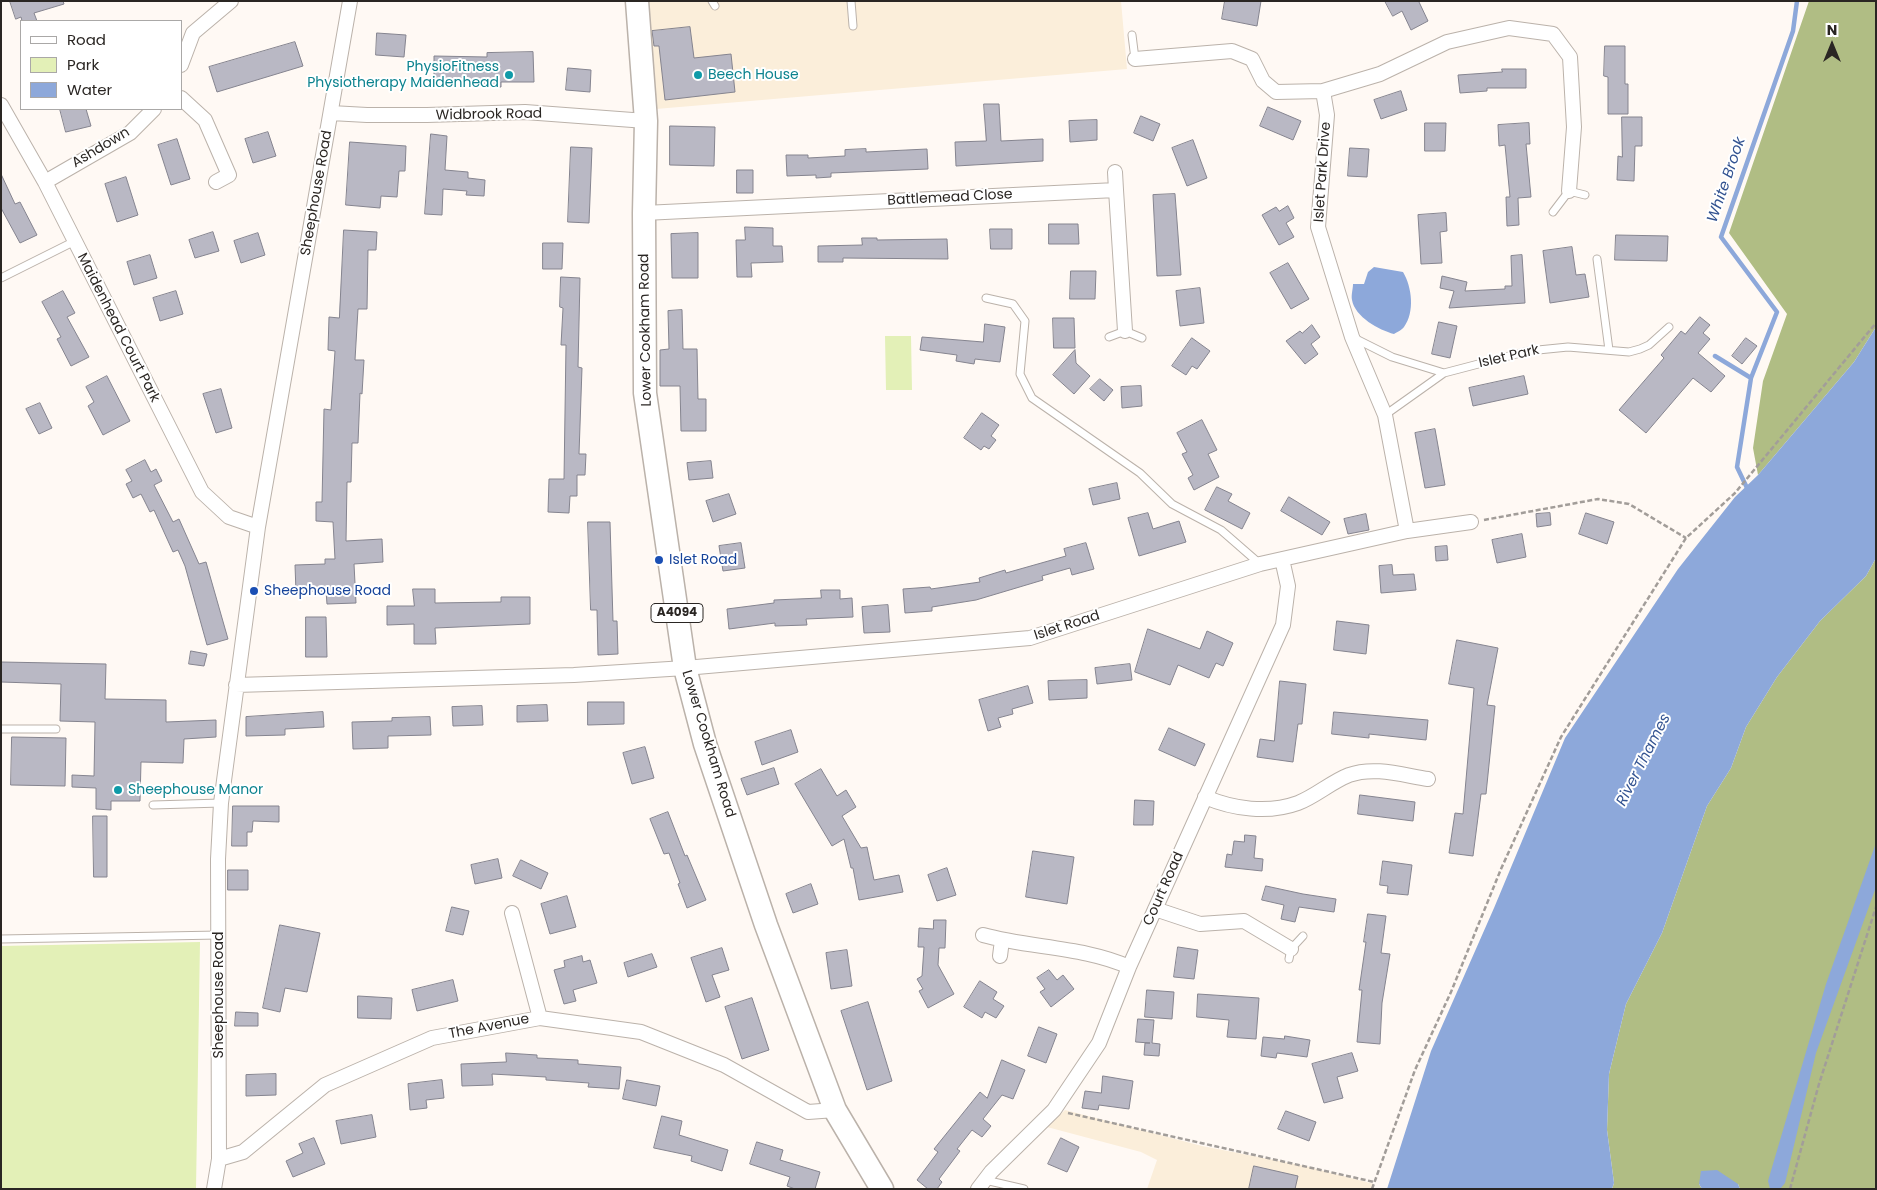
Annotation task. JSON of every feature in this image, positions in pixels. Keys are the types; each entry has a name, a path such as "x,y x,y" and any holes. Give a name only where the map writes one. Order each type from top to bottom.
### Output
{"main road":[{"name":"Lower Cookham Road","path":"637,1 646,122 644,213 645,392 684,668 705,744 766,925 835,1110 882,1189"}],"street":[{"path":"182,62 193,33 231,1"},
{"name":"Sheephouse Road","path":"214,1189 219,1159 218,859 221,803 258,527 350,1"},
{"path":"1135,58 1232,51 1252,59 1263,81 1276,92 1323,91 1380,74 1447,42 1509,28 1553,34 1570,57 1574,127 1569,191"},
{"name":"Islet Park Drive","path":"1323,91 1327,115 1318,227 1352,337"},
{"path":"182,99 205,120 232,181 216,182"},
{"name":"Maidenhead Court Park","path":"1,105 45,182 202,492 229,517 258,527"},
{"name":"Ashdown","path":"45,182 130,133 153,110"},
{"name":"Widbrook Road","path":"331,113 427,115 525,112 646,122"},
{"path":"1115,172 1125,331"},
{"name":"Battlemead Close","path":"644,213 1116,190"},
{"path":"1352,337 1384,415 1407,531"},
{"name":"Islet Road","path":"236,685 574,675 684,668 1030,638 1260,564 1407,531 1471,522"},
{"name":"Court Road","path":"981,1184 1054,1110 1099,1043 1129,967 1284,625 1288,586 1282,559"},
{"path":"1205,797 1225,805 1271,809 1299,803 1349,775 1374,770 1428,779"},
{"path":"1155,909 1200,924 1244,921 1290,954"},
{"path":"512,913 540,1018"},
{"path":"983,935 1002,940 1110,958 1129,967"},
{"path":"1000,956 1002,940"},
{"name":"The Avenue","path":"219,1159 243,1152 324,1085 432,1038 540,1018 641,1032 724,1065 808,1112 835,1110"}],"lane":[{"path":"851,1 853,26"},
{"path":"1132,35 1135,58"},
{"path":"1553,212 1569,191 1585,195"},
{"path":"1,278 75,242"},
{"path":"1597,259 1609,350"},
{"path":"986,298 1013,304 1025,321 1020,374 1032,398 1140,473 1172,504 1221,530 1260,564"},
{"name":"Islet Park","path":"1384,415 1444,373 1528,351 1568,347 1629,352 1649,345 1669,327"},
{"path":"1110,337 1125,331 1142,338"},
{"path":"1352,337 1392,357 1444,373"},
{"path":"1,729 56,729"},
{"path":"153,805 221,803"},
{"path":"1,939 219,936"},
{"path":"1290,954 1303,936"},
{"path":"981,1184 1024,1189"}],"path":[{"path":"1372,1189 1414,1070 1451,992 1501,869 1561,737 1686,538 1735,493 1876,323"},
{"path":"1471,522 1598,499 1629,504 1686,538"},
{"path":"1790,1189 1819,1084 1876,907"},
{"path":"1054,1110 1374,1182"}],"shaded area":[{"path":"647,1 1121,1 1127,69 656,109"},
{"path":"1065,1110 1202,1146 1305,1166 1374,1184 1373,1189 1147,1189 1157,1160 1141,1152 1047,1127"}],"green space":[{"path":"1809,1 1876,1 1876,327 1854,362 1758,475 1753,448 1763,381 1787,314 1729,233"},
{"path":"885,336 911,336 912,390 886,390"},
{"path":"1876,558 1876,1189 1740,1189 1738,1184 1699,1184 1702,1189 1612,1189 1614,1183 1607,1130 1609,1074 1626,1004 1662,933 1707,806 1731,768 1746,727 1777,677 1820,621 1866,576"},
{"path":"200,942 196,1189 1,1189 1,946"}],"water":[{"path":"1374,267 1403,272 1406,278 1411,299 1410,314 1404,327 1394,334 1368,322 1358,312 1352,300 1353,284 1364,284 1368,272"},
{"name":"River Thames","path":"1876,327 1876,558 1866,576 1820,621 1777,677 1746,727 1731,768 1707,806 1662,933 1626,1004 1609,1074 1607,1130 1614,1183 1612,1189 1387,1189 1431,1051 1494,908 1565,738 1678,569 1735,497 1758,475 1854,362"},
{"path":"1876,843 1876,887 1816,1053 1785,1183 1780,1189 1770,1189 1768,1181 1826,984"},
{"path":"1717,1170 1738,1184 1740,1189 1702,1189 1699,1184 1701,1171"}],"building":[{"path":"10,1 63,1 64,4 34,13 37,20 22,20 21,17 16,19"},
{"path":"1225,1 1261,1 1257,26 1222,19"},
{"path":"1385,1 1420,1 1428,21 1411,30 1402,11 1393,16"},
{"name":"Beech House","path":"690,27 694,58 731,54 735,92 665,100 659,46 654,46 652,31"},
{"path":"377,33 406,35 404,57 376,55"},
{"path":"295,42 303,66 217,92 209,67"},
{"path":"1605,46 1625,46 1625,84 1628,84 1628,114 1608,114 1608,77 1604,76"},
{"path":"533,52 534,82 501,82 501,87 483,87 483,80 434,79 434,56 487,57 487,53"},
{"path":"568,68 591,70 590,92 566,90"},
{"path":"1502,69 1526,69 1526,88 1487,88 1487,91 1460,93 1458,75 1502,72"},
{"path":"1401,91 1407,110 1381,119 1374,100"},
{"path":"984,104 999,104 1001,141 1043,139 1043,161 956,166 955,142 986,141"},
{"path":"1268,107 1301,121 1293,140 1260,126"},
{"path":"60,110 86,110 91,126 66,132"},
{"path":"1141,116 1160,124 1153,141 1134,133"},
{"path":"1622,117 1642,117 1642,146 1635,146 1634,181 1617,180 1618,156 1622,157"},
{"path":"1097,120 1097,140 1070,142 1069,121"},
{"path":"1425,123 1446,123 1445,151 1425,151"},
{"path":"1529,123 1530,144 1526,144 1531,197 1518,198 1519,225 1507,226 1506,197 1510,197 1505,145 1499,146 1498,125"},
{"path":"670,126 715,127 714,166 670,165"},
{"path":"268,132 276,156 253,163 245,139"},
{"path":"431,134 447,136 445,170 468,172 468,178 485,180 484,196 466,195 467,191 443,189 442,215 425,214"},
{"path":"177,139 190,179 171,185 158,145"},
{"path":"1193,140 1207,178 1187,186 1172,148"},
{"path":"350,142 406,146 405,171 399,171 397,197 381,196 380,208 346,205"},
{"path":"571,147 592,148 589,223 568,222"},
{"path":"1350,148 1369,149 1367,177 1348,176"},
{"path":"866,149 866,152 927,149 928,169 831,173 831,177 816,178 816,175 787,176 786,155 808,155 808,158 845,156 845,150"},
{"path":"737,170 753,170 753,193 737,193"},
{"path":"1,174 15,204 20,202 37,235 20,243 1,208"},
{"path":"126,177 138,215 117,222 105,184"},
{"path":"1175,194 1181,275 1157,276 1153,195"},
{"path":"1288,206 1294,218 1286,223 1294,237 1279,245 1262,215 1276,207 1279,211"},
{"path":"1446,213 1447,231 1440,232 1442,263 1421,264 1418,215"},
{"path":"1049,224 1078,224 1079,244 1049,244"},
{"path":"745,227 773,228 773,246 782,246 783,262 751,263 752,277 737,277 736,240 745,240"},
{"path":"990,229 1012,229 1012,249 991,249"},
{"path":"344,230 377,232 376,250 368,250 367,309 358,309 355,360 364,360 362,394 360,393 358,443 352,443 351,482 347,482 346,541 382,539 383,562 354,564 356,603 327,604 326,591 296,592 295,565 325,564 325,559 335,559 333,522 316,521 316,502 322,502 324,409 331,410 335,351 328,350 329,317 339,318"},
{"path":"213,232 219,251 195,258 189,240"},
{"path":"258,233 265,255 241,263 234,241"},
{"path":"698,233 698,278 672,278 671,234"},
{"path":"1616,235 1668,236 1667,261 1615,260"},
{"path":"862,238 877,238 877,240 947,239 948,259 843,258 843,262 818,262 818,246 862,245"},
{"path":"543,243 563,243 562,269 543,269"},
{"path":"1572,247 1576,275 1585,274 1589,297 1550,303 1543,251"},
{"path":"150,255 157,278 134,285 127,262"},
{"path":"1522,255 1525,303 1449,308 1454,291 1440,288 1442,276 1467,282 1465,291 1505,289 1505,286 1512,286 1511,256"},
{"path":"1288,263 1309,299 1291,309 1270,273"},
{"path":"1071,271 1096,271 1095,299 1070,299"},
{"path":"561,277 580,278 578,367 582,368 579,454 586,454 585,475 577,475 577,496 570,496 569,513 548,512 549,479 564,479 566,345 561,345 563,308 560,307"},
{"path":"1200,288 1204,323 1180,326 1176,291"},
{"path":"63,291 75,313 67,317 89,357 71,366 57,339 61,337 42,302"},
{"path":"176,291 183,314 160,321 153,298"},
{"path":"682,310 683,349 697,349 698,399 706,399 706,431 681,431 680,386 660,386 660,350 669,349 668,311"},
{"path":"1700,317 1710,325 1703,333 1710,339 1698,353 1725,376 1711,392 1693,378 1646,433 1619,410 1664,358 1661,355 1681,331 1685,334"},
{"path":"1053,318 1074,318 1075,348 1054,348"},
{"path":"1439,322 1457,326 1450,358 1432,354"},
{"path":"985,324 1005,327 1000,362 975,359 974,364 956,361 957,355 920,350 922,337 983,342"},
{"path":"1312,325 1320,337 1311,344 1318,354 1305,364 1286,341 1300,331 1302,333"},
{"path":"1192,338 1210,351 1197,369 1192,366 1186,375 1172,366"},
{"path":"1746,338 1757,346 1742,364 1732,356"},
{"path":"1075,350 1076,363 1090,376 1074,394 1053,375"},
{"path":"107,376 130,421 103,435 88,406 94,402 86,387"},
{"path":"1524,376 1528,394 1473,406 1469,388"},
{"path":"1100,379 1113,390 1104,401 1090,389"},
{"path":"1141,386 1142,406 1122,408 1121,387"},
{"path":"221,389 232,428 216,433 203,394"},
{"path":"40,403 52,428 39,434 26,409"},
{"path":"982,413 999,425 991,436 996,440 989,449 984,446 981,450 964,438"},
{"path":"1202,420 1217,450 1208,454 1219,477 1194,490 1188,478 1193,475 1182,454 1187,452 1177,433"},
{"path":"1435,429 1445,485 1425,488 1415,433"},
{"path":"145,460 151,472 156,469 162,481 154,485 173,522 179,519 199,564 206,562 228,639 207,645 185,566 178,550 173,552 154,510 150,512 141,494 133,498 126,484 132,481 126,470"},
{"path":"711,461 713,478 689,480 687,463"},
{"path":"1117,483 1120,499 1093,505 1089,489"},
{"path":"1217,487 1232,494 1228,501 1250,513 1242,529 1205,510"},
{"path":"729,494 736,514 713,522 706,501"},
{"path":"1289,497 1330,522 1322,535 1281,511"},
{"path":"1148,513 1153,529 1179,521 1186,542 1139,556 1128,518"},
{"path":"1550,513 1551,525 1537,527 1536,514"},
{"path":"1586,513 1614,522 1607,544 1579,534"},
{"path":"1366,514 1369,530 1348,534 1344,519"},
{"path":"588,522 610,522 613,621 617,621 618,654 598,655 597,610 591,610"},
{"path":"1522,534 1526,557 1497,563 1492,540"},
{"path":"741,543 745,568 723,571 719,546"},
{"path":"1086,543 1094,569 1072,575 1070,568 1042,576 1043,580 976,600 932,607 932,611 905,613 903,589 930,587 931,589 980,582 979,578 1005,570 1006,573 1066,556 1064,549"},
{"path":"1447,546 1448,560 1436,561 1435,547"},
{"path":"1392,565 1393,575 1414,574 1416,590 1381,593 1379,566"},
{"path":"413,589 435,589 435,603 501,602 501,597 530,597 530,624 435,628 436,644 414,644 414,624 387,625 387,606 414,606"},
{"path":"821,590 840,590 840,599 852,598 853,617 806,619 807,625 775,626 775,623 729,629 727,609 774,603 774,600 821,598"},
{"path":"888,605 890,632 864,633 862,607"},
{"path":"306,617 326,617 327,657 306,657"},
{"path":"1337,621 1369,625 1366,654 1334,650"},
{"path":"1148,629 1200,649 1207,631 1233,643 1223,666 1216,663 1209,678 1178,665 1170,685 1135,672"},
{"path":"1457,640 1498,648 1487,705 1495,706 1486,794 1481,794 1473,856 1449,853 1455,813 1463,814 1474,688 1449,684"},
{"path":"191,651 207,654 204,666 189,664"},
{"path":"1,662 106,664 105,699 166,700 166,722 216,720 216,737 184,739 183,763 141,762 140,801 111,801 111,810 96,809 96,788 72,787 72,775 94,776 95,722 60,721 61,684 1,682"},
{"path":"1130,664 1132,680 1097,684 1095,668"},
{"path":"1087,680 1087,698 1049,700 1048,681"},
{"path":"1280,681 1306,684 1302,724 1298,724 1293,762 1257,757 1260,739 1274,741"},
{"path":"1028,686 1033,703 1012,709 1013,714 998,718 1001,727 988,731 979,700"},
{"path":"588,702 624,702 624,724 588,725"},
{"path":"547,705 548,721 517,722 517,706"},
{"path":"482,706 483,725 453,726 452,707"},
{"path":"323,712 324,727 285,729 285,735 246,736 246,717"},
{"path":"1334,712 1428,720 1426,740 1369,734 1369,738 1332,734"},
{"path":"430,717 431,735 388,736 388,748 353,749 352,722 392,721 392,718"},
{"path":"1169,728 1205,744 1195,766 1159,750"},
{"path":"791,730 798,752 762,765 755,742"},
{"path":"12,737 66,738 65,786 11,785"},
{"path":"645,747 654,778 632,784 623,753"},
{"path":"774,768 779,784 747,795 741,779"},
{"path":"821,769 837,796 846,790 856,807 842,816 861,848 867,847 874,880 899,875 903,892 859,900 853,868 851,868 844,839 832,846 795,784"},
{"path":"1360,795 1415,802 1413,821 1358,814"},
{"path":"1135,800 1154,801 1153,825 1134,825"},
{"path":"233,806 279,806 279,822 253,821 252,832 247,832 247,846 232,846"},
{"path":"668,812 685,856 687,855 706,900 687,908 669,853 664,854 650,819"},
{"path":"93,816 107,816 107,877 94,877"},
{"path":"1245,835 1256,836 1254,858 1263,859 1262,871 1225,867 1227,854 1232,855 1234,841 1244,842"},
{"path":"1033,851 1074,857 1067,904 1026,897"},
{"path":"498,859 502,878 475,884 471,865"},
{"path":"521,860 548,873 541,889 513,876"},
{"path":"1383,861 1412,865 1408,895 1387,893 1388,886 1380,885"},
{"path":"947,868 956,895 937,901 928,875"},
{"path":"228,870 248,870 248,890 228,890"},
{"path":"811,884 818,904 793,913 786,894"},
{"path":"1266,886 1336,899 1334,912 1299,907 1295,922 1281,919 1284,905 1262,900"},
{"path":"567,896 576,927 550,934 541,904"},
{"path":"452,907 469,911 463,935 446,931"},
{"path":"1368,914 1386,916 1381,953 1390,954 1382,1003 1380,1044 1357,1042 1362,990 1359,990"},
{"path":"934,920 946,920 945,948 939,948 938,965 954,994 928,1008 919,991 923,989 917,979 922,976 924,947 918,947 919,928 933,929"},
{"path":"280,925 320,933 307,992 285,988 280,1012 263,1008"},
{"path":"1178,947 1198,950 1194,979 1174,977"},
{"path":"722,948 729,970 712,975 720,997 706,1002 691,958"},
{"path":"847,950 852,986 831,989 826,953"},
{"path":"652,954 657,967 628,977 624,963"},
{"path":"582,956 583,962 590,960 597,983 573,990 576,1001 564,1004 554,970 565,967 564,961"},
{"path":"1049,970 1057,980 1063,975 1074,989 1051,1007 1040,992 1045,989 1037,978"},
{"path":"453,980 458,1001 417,1011 412,990"},
{"path":"980,981 997,992 993,999 1004,1006 996,1018 985,1012 982,1018 964,1007"},
{"path":"1147,990 1174,992 1172,1019 1145,1017"},
{"path":"1198,994 1259,998 1256,1039 1227,1037 1229,1020 1197,1017"},
{"path":"358,996 392,998 391,1019 358,1018"},
{"path":"752,998 769,1050 742,1059 725,1007"},
{"path":"868,1002 892,1081 867,1090 841,1011"},
{"path":"236,1012 258,1013 258,1026 235,1026"},
{"path":"1138,1019 1154,1020 1152,1043 1160,1044 1159,1056 1144,1055 1145,1043 1150,1043 1136,1042"},
{"path":"1039,1027 1057,1034 1046,1063 1028,1056"},
{"path":"1285,1036 1310,1040 1307,1057 1277,1053 1276,1058 1261,1056 1263,1037 1284,1039"},
{"path":"506,1053 537,1055 537,1058 578,1060 578,1064 621,1067 619,1089 588,1087 589,1083 546,1080 546,1077 492,1074 493,1085 462,1086 461,1064 506,1062"},
{"path":"1352,1053 1358,1071 1337,1077 1343,1098 1324,1103 1312,1064"},
{"path":"1002,1060 1025,1070 1013,1099 1002,1095 983,1119 991,1126 982,1137 972,1130 957,1149 960,1151 939,1179 942,1182 937,1189 928,1189 917,1180 938,1152 934,1149 980,1092 987,1098"},
{"path":"276,1074 276,1095 246,1096 246,1075"},
{"path":"1103,1076 1133,1081 1129,1109 1099,1105 1098,1110 1082,1108 1085,1091 1101,1093"},
{"path":"442,1080 444,1098 426,1100 427,1108 410,1110 408,1084"},
{"path":"627,1080 660,1086 656,1106 623,1099"},
{"path":"1286,1111 1316,1122 1309,1141 1278,1129"},
{"path":"372,1115 376,1137 341,1144 336,1121"},
{"path":"662,1116 682,1121 679,1135 728,1150 722,1171 691,1161 692,1156 654,1148"},
{"path":"314,1138 325,1164 293,1177 286,1161 303,1153 299,1144"},
{"path":"1061,1138 1079,1147 1067,1172 1048,1164"},
{"path":"757,1142 783,1150 780,1160 820,1172 815,1189 795,1189 787,1186 790,1177 750,1164"},
{"path":"1254,1166 1298,1176 1295,1189 1249,1189"}],"waterway":[{"name":"White Brook","path":"1748,490 1737,467 1751,378 1777,312 1721,237 1793,31 1797,1"},
{"path":"1715,356 1751,378"}],"place":[{"name":"PhysioFitness Physiotherapy Maidenhead","path":"509,75"},
{"name":"Beech House","path":"698,75"},
{"name":"Islet Road","path":"659,560"},
{"name":"Sheephouse Road","path":"254,591"},
{"name":"Sheephouse Manor","path":"118,790"}]}
